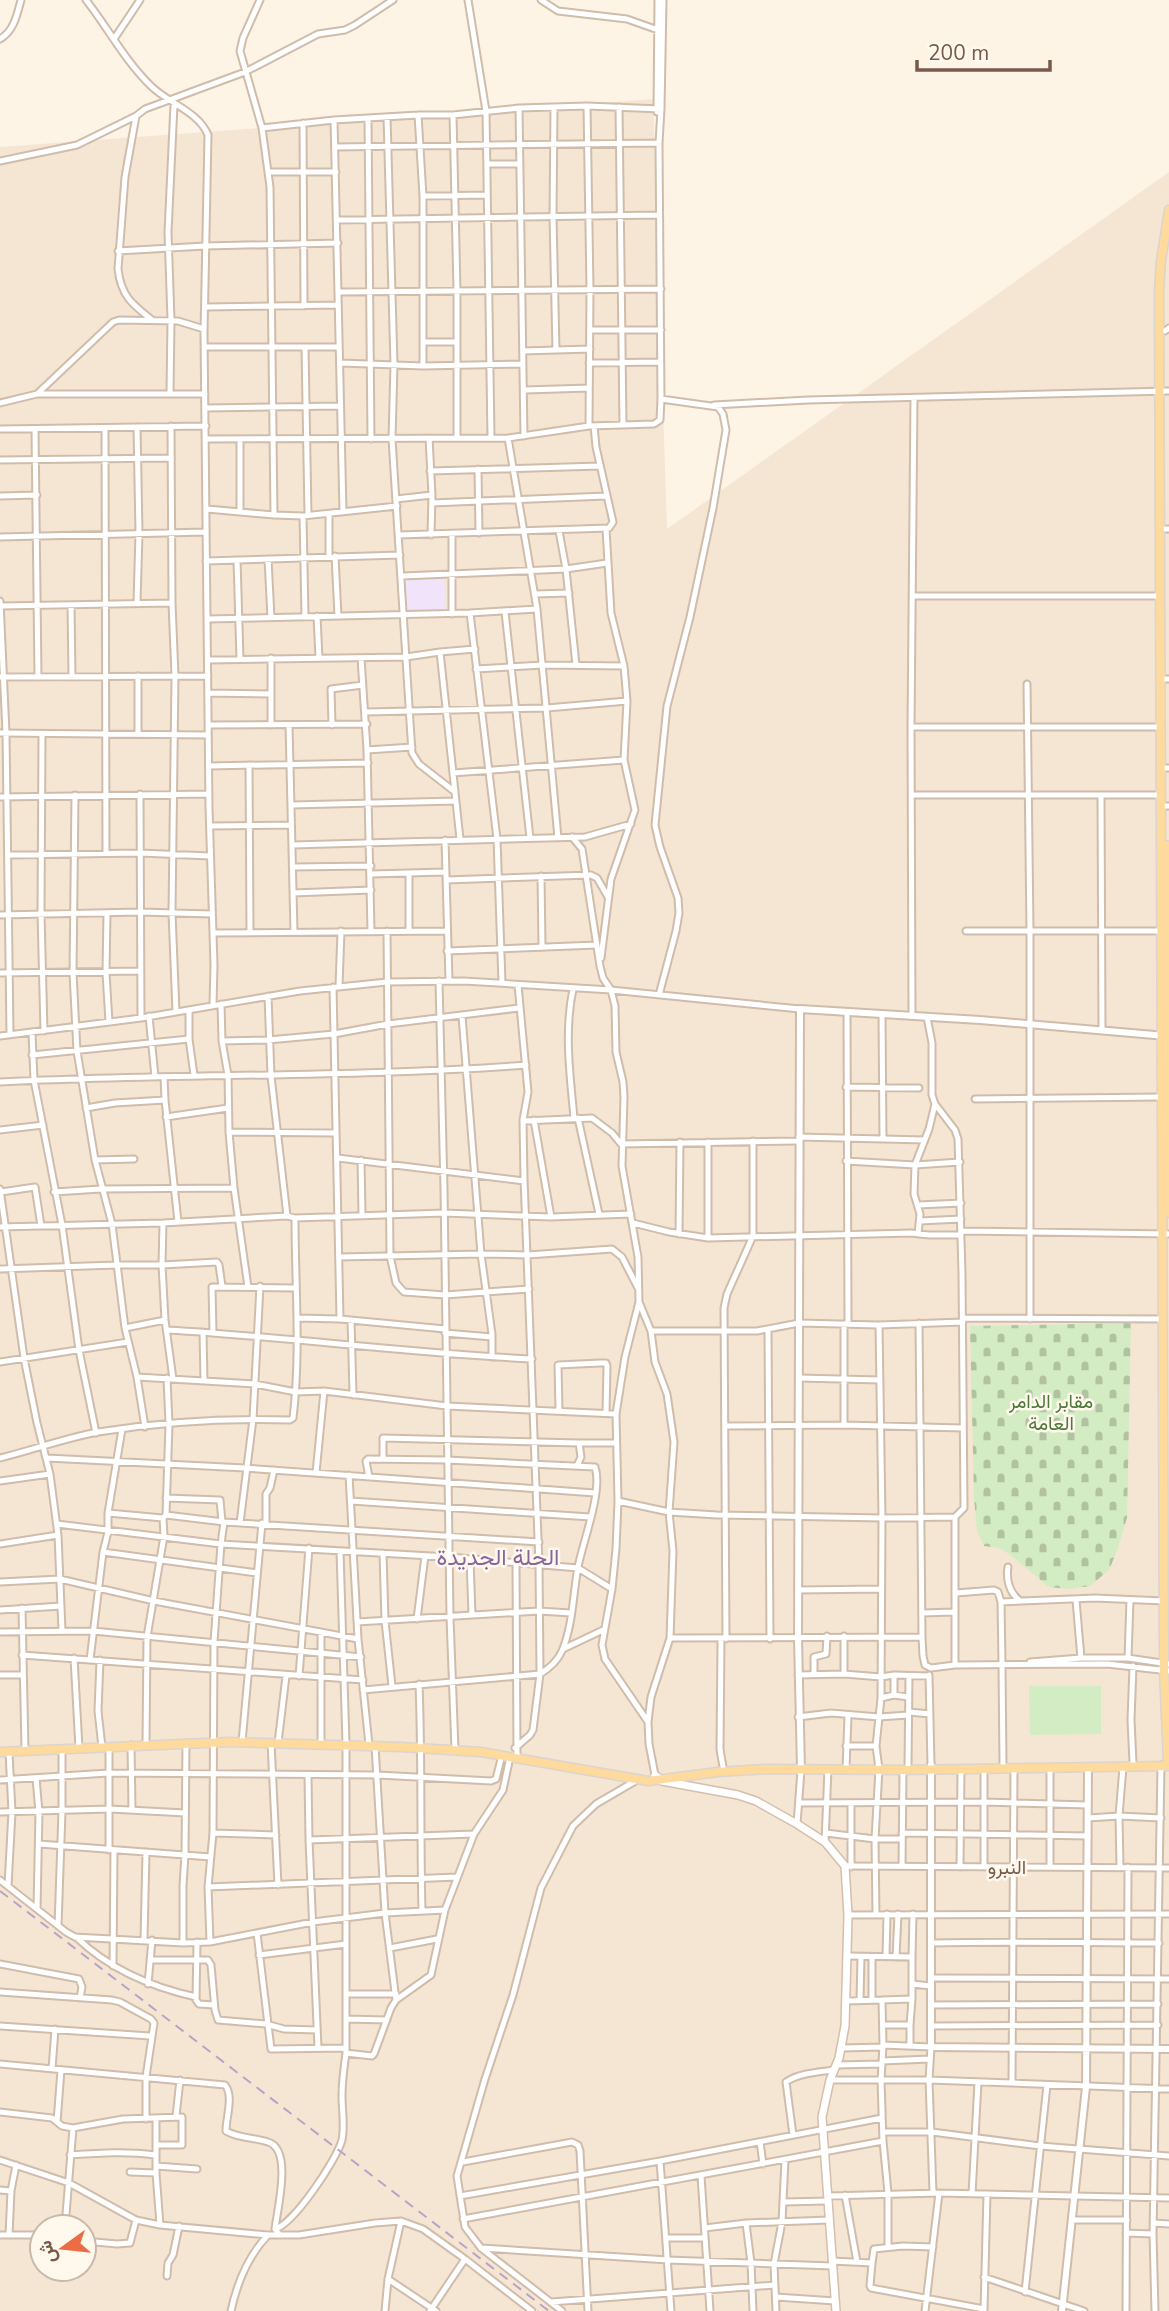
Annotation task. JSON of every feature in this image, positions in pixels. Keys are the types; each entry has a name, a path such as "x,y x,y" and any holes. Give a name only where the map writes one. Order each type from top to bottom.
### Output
{"main road":[{"path":"1165,391 1159,291 1169,210"},
{"path":"1169,240 1164,294 1167,330 1160,596 1161,931 1169,1213"},
{"path":"1164,459 1167,529 1168,978 1162,1097 1166,1234 1164,1318 1169,1358"},
{"path":"1166,1764 1169,1636 1168,1337"},
{"path":"1167,1449 1169,1440"},
{"path":"1167,1563 1164,1601 1167,1667"},
{"path":"1169,1695 1169,1720"},
{"path":"4,1752 214,1742 346,1744 455,1750 738,1795 756,1801 825,1842 848,1867 842,2048 823,2109 836,2311"},
{"path":"650,1779 723,1767 1166,1764"},
{"path":"931,1767 1050,1768 1166,1764"},
{"path":"650,1779 766,1767"}],"street":[{"path":"0,39 13,26 21,0"},
{"path":"86,0 138,72 172,103 199,121 208,135 204,347 212,914 217,1005 228,1075 234,1188 248,1287"},
{"path":"114,39 140,0"},
{"path":"260,0 240,51 262,128 269,172 274,515"},
{"path":"0,161 77,145 145,110 172,103 246,72 318,34 345,30 393,0"},
{"path":"468,0 486,111 491,438"},
{"path":"541,0 558,11 627,19 658,30"},
{"path":"659,109 660,0"},
{"path":"206,439 508,438 591,426 658,422 661,399 660,0"},
{"path":"170,394 172,103"},
{"path":"262,128 334,120 453,115 519,108 587,106 659,109"},
{"path":"399,535 559,531 606,528 613,522 591,426 587,106"},
{"path":"554,107 556,350"},
{"path":"619,107 623,425"},
{"path":"519,108 524,436"},
{"path":"418,115 423,196 423,366"},
{"path":"453,115 457,438"},
{"path":"136,116 128,152 118,251 119,278 127,299 152,320"},
{"path":"387,117 394,363 392,439 412,747 415,761 455,792"},
{"path":"368,119 371,439"},
{"path":"334,120 343,512"},
{"path":"303,123 304,306"},
{"path":"335,146 659,143"},
{"path":"487,164 520,164"},
{"path":"269,172 336,172"},
{"path":"423,196 487,195"},
{"path":"338,220 659,215"},
{"path":"118,251 338,243"},
{"path":"338,292 661,289"},
{"path":"205,307 338,305"},
{"path":"37,394 113,322 127,319 171,320 204,329"},
{"path":"590,330 661,330"},
{"path":"423,342 457,342"},
{"path":"204,347 339,347"},
{"path":"305,347 305,617"},
{"path":"523,351 590,349"},
{"path":"589,363 660,362"},
{"path":"341,363 423,366 523,364"},
{"path":"525,390 589,388"},
{"path":"661,399 713,405 1165,391"},
{"path":"0,403 37,394 205,394"},
{"path":"912,1016 914,398"},
{"path":"659,995 676,931 678,898 655,825 669,691 690,617 726,430 723,414 713,405"},
{"path":"205,408 339,406"},
{"path":"171,426 175,676 172,912 176,1012"},
{"path":"0,429 206,426"},
{"path":"137,427 137,603"},
{"path":"105,428 106,853"},
{"path":"35,429 38,677"},
{"path":"429,438 431,534"},
{"path":"508,438 536,594 558,838"},
{"path":"240,439 240,511"},
{"path":"0,460 171,458"},
{"path":"430,471 600,466"},
{"path":"478,469 479,533"},
{"path":"0,496 37,495"},
{"path":"207,509 274,515 329,514 432,495"},
{"path":"432,503 606,496"},
{"path":"329,514 338,616"},
{"path":"600,966 611,879 631,824 635,804 624,760 627,701 624,666 611,613 606,528"},
{"path":"559,531 566,569 576,665"},
{"path":"0,537 206,532"},
{"path":"452,534 452,614"},
{"path":"206,561 400,555"},
{"path":"268,559 271,618"},
{"path":"237,560 240,659"},
{"path":"402,576 566,569 607,563"},
{"path":"536,594 569,593"},
{"path":"912,596 1160,596"},
{"path":"10,1035 8,855 3,797 0,603 172,603"},
{"path":"71,604 72,677"},
{"path":"207,619 470,614 537,609"},
{"path":"505,612 530,838"},
{"path":"470,614 497,839 502,984"},
{"path":"317,616 319,658"},
{"path":"208,660 406,657 475,649"},
{"path":"440,652 460,839"},
{"path":"361,657 368,750 371,931"},
{"path":"271,658 271,725"},
{"path":"476,669 543,665 624,666"},
{"path":"138,676 138,734"},
{"path":"2,677 208,676"},
{"path":"1027,684 1030,1319"},
{"path":"332,725 331,689 363,685"},
{"path":"208,693 271,694"},
{"path":"366,712 547,708 627,701"},
{"path":"208,725 367,724"},
{"path":"289,725 294,932"},
{"path":"911,727 1160,727"},
{"path":"3,733 208,735"},
{"path":"42,734 40,854 44,1031"},
{"path":"368,750 412,747"},
{"path":"453,774 624,760"},
{"path":"209,766 368,763"},
{"path":"249,765 250,933"},
{"path":"140,794 141,1018"},
{"path":"3,797 209,794"},
{"path":"75,795 72,974 77,1051 95,1160 112,1224 125,1328 145,1427"},
{"path":"912,795 1161,795"},
{"path":"1101,796 1101,1030"},
{"path":"291,805 456,801"},
{"path":"292,845 594,836 631,824"},
{"path":"210,826 291,825"},
{"path":"562,2311 471,2238 463,2220 457,2176 513,1995 541,1888 573,1826 596,1804 650,1779 648,1722 651,1697 670,1639 673,1550 669,1512 673,1456 672,1418 667,1394 655,1362 651,1331 639,1302 639,1271 633,1223 622,1166 624,1082 616,1052 616,1017 611,990 603,978 600,966 582,849 572,837"},
{"path":"445,840 449,981"},
{"path":"8,855 174,853 210,856"},
{"path":"293,867 371,866"},
{"path":"371,874 409,873 499,878 587,875 597,878 608,897"},
{"path":"409,873 409,931"},
{"path":"541,876 542,947"},
{"path":"293,893 371,890"},
{"path":"0,915 140,912 212,914"},
{"path":"107,913 109,1022"},
{"path":"340,1319 334,1034 341,931"},
{"path":"387,931 390,1256 397,1283 404,1292 445,1295 530,1289"},
{"path":"213,933 447,931"},
{"path":"966,931 1161,931"},
{"path":"447,951 597,946"},
{"path":"0,973 140,971"},
{"path":"439,981 451,1680 455,1750"},
{"path":"0,1036 141,1018 336,987 387,982 449,981 611,990 800,1009 1165,1036"},
{"path":"0,1780 131,1773 378,1775 494,1781 515,1748 530,1735 533,1730 540,1674 539,1542 524,1181 523,1121 528,1092 518,985"},
{"path":"573,989 567,1039 576,1118 599,1214"},
{"path":"268,996 271,1076 287,1216"},
{"path":"222,1041 334,1034 388,1024 519,1008"},
{"path":"797,1824 801,1768 798,1717 800,1009"},
{"path":"189,1010 189,1039 194,1075"},
{"path":"844,1425 848,1234 847,1012"},
{"path":"882,1014 883,1139"},
{"path":"149,1016 155,1077"},
{"path":"462,1016 492,1357"},
{"path":"927,1017 932,1043 932,1095 935,1104 955,1130 960,1162 966,1500 964,1508 956,1517 955,1665"},
{"path":"32,1033 34,1080 62,1225 79,1350 96,1433"},
{"path":"32,1055 189,1039"},
{"path":"0,1082 194,1075 271,1076 526,1065"},
{"path":"164,1077 164,1100 178,1222"},
{"path":"846,1087 919,1088"},
{"path":"975,1099 1162,1097"},
{"path":"86,1108 164,1100"},
{"path":"919,1234 918,1205 914,1194 915,1165 935,1104"},
{"path":"166,1117 228,1108"},
{"path":"523,1121 595,1119 621,1144 799,1139 925,1140"},
{"path":"534,1120 551,1217"},
{"path":"0,1130 43,1125"},
{"path":"229,1132 337,1133"},
{"path":"723,1767 720,1742 726,1426 724,1308 727,1294 753,1236 753,1141"},
{"path":"680,1142 680,1234"},
{"path":"708,1142 708,1238"},
{"path":"338,1158 524,1181"},
{"path":"95,1160 134,1159"},
{"path":"361,1160 362,1215"},
{"path":"846,1161 915,1165 960,1162"},
{"path":"41,1226 35,1188 0,1190 3,1227 24,1358 50,1474 58,1535 62,1631"},
{"path":"54,1192 234,1188"},
{"path":"918,1205 961,1203"},
{"path":"3,1227 163,1223 287,1216 295,1218 444,1213 551,1217 631,1214"},
{"path":"0,1458 96,1433 122,1429 293,1418 298,1318 295,1218"},
{"path":"920,1221 961,1219"},
{"path":"146,1745 147,1637 164,1536 169,1424 170,1378 162,1265 163,1223"},
{"path":"633,1223 708,1238 1030,1232 1166,1234"},
{"path":"339,1257 528,1255 612,1249 622,1258 638,1288"},
{"path":"0,1269 217,1262 222,1286"},
{"path":"213,1333 211,1289 214,1286 295,1288"},
{"path":"240,1523 253,1419 260,1286"},
{"path":"639,1302 629,1334 616,1413 618,1501 612,1589 602,1645 605,1659 648,1722"},
{"path":"298,1318 351,1320 492,1337"},
{"path":"651,1331 768,1330 787,1324 879,1325 963,1320 1164,1318"},
{"path":"125,1328 165,1320"},
{"path":"351,1320 353,1395"},
{"path":"919,1323 924,1662 931,1668 1020,1664 1167,1667"},
{"path":"876,1914 875,1839 879,1767 876,1746 881,1698 882,1518 879,1325"},
{"path":"168,1330 258,1335 446,1354 532,1359"},
{"path":"768,1330 770,1639"},
{"path":"202,1332 204,1381"},
{"path":"0,1362 128,1342"},
{"path":"559,1410 558,1365 606,1363 606,1413"},
{"path":"137,1377 255,1384 296,1392 324,1391 447,1406 616,1413"},
{"path":"799,1378 880,1380"},
{"path":"316,1473 324,1391"},
{"path":"726,1426 963,1428"},
{"path":"90,1660 103,1552 108,1532 108,1513 122,1429"},
{"path":"383,1458 383,1438 616,1443"},
{"path":"576,1466 581,1461 579,1443"},
{"path":"47,1458 246,1468 596,1493"},
{"path":"363,1690 540,1674 548,1669 557,1661 563,1649 578,1567 596,1493 596,1468 576,1466 383,1458 367,1459 369,1477"},
{"path":"242,1742 265,1494 270,1488 274,1470"},
{"path":"0,1481 50,1474"},
{"path":"257,1933 271,2049 318,2048 346,2050 372,2056 396,1997 385,1913 378,1775 363,1690 358,1639 349,1475"},
{"path":"166,1498 220,1500 223,1522 213,1670 213,1833 208,1887 210,1942"},
{"path":"351,1500 590,1517"},
{"path":"618,1501 669,1512 725,1516 956,1517"},
{"path":"108,1513 539,1542"},
{"path":"57,1524 221,1544 578,1567 612,1589"},
{"path":"0,1544 58,1535"},
{"path":"299,1676 309,1548"},
{"path":"275,2229 283,2226 308,2199 339,2147 343,2128 347,1839 340,1551"},
{"path":"103,1552 257,1573"},
{"path":"383,1553 385,1621 392,1686"},
{"path":"417,1619 425,1556"},
{"path":"470,1559 472,1615"},
{"path":"515,1748 516,1563"},
{"path":"1008,1567 1010,1588 1019,1600"},
{"path":"0,1583 60,1579 99,1590 358,1639"},
{"path":"798,1590 881,1589"},
{"path":"956,1593 996,1590 1002,1602 1003,1764"},
{"path":"1002,1602 1095,1598 1164,1601"},
{"path":"1076,1600 1081,1658"},
{"path":"1128,1658 1130,1600"},
{"path":"0,1610 61,1606"},
{"path":"22,1608 24,1751"},
{"path":"358,1622 515,1612 571,1613"},
{"path":"922,1613 954,1612"},
{"path":"563,1649 603,1630"},
{"path":"0,1632 93,1631 361,1657"},
{"path":"321,1632 321,1744"},
{"path":"798,1658 824,1656 827,1636"},
{"path":"844,1636 844,1674"},
{"path":"670,1639 922,1637"},
{"path":"22,1655 363,1680"},
{"path":"814,1657 814,1674"},
{"path":"74,1658 79,1748"},
{"path":"1020,1664 1037,1660 1128,1658 1167,1667"},
{"path":"100,1660 98,1711 108,1773 115,1938 113,1966"},
{"path":"1133,1665 1133,1763"},
{"path":"925,2311 936,2193 929,2080 931,1668"},
{"path":"0,1675 22,1675"},
{"path":"798,1675 929,1676"},
{"path":"894,1675 894,1695"},
{"path":"278,1885 271,1776 286,1676"},
{"path":"902,1866 909,1676"},
{"path":"419,1684 422,1748 422,1911"},
{"path":"881,1698 908,1696"},
{"path":"798,1717 831,1713 878,1717 908,1715 909,1712 929,1714"},
{"path":"846,1767 848,1716"},
{"path":"184,1942 186,1743"},
{"path":"131,1745 132,1810"},
{"path":"846,1746 876,1746"},
{"path":"58,1926 62,1749"},
{"path":"4,1752 12,1812 8,1886"},
{"path":"346,1994 396,1997 431,1975 445,1910 474,1834 499,1797 509,1757"},
{"path":"1155,2311 1153,2234 1161,1802 1166,1764"},
{"path":"1062,2307 1086,2087 1088,1767"},
{"path":"1121,1867 1119,1816 1124,1767"},
{"path":"825,1842 828,1768"},
{"path":"984,1768 984,1867"},
{"path":"1012,2083 1014,1768"},
{"path":"1050,1768 1050,1867"},
{"path":"960,1867 961,1769"},
{"path":"308,1776 318,2048"},
{"path":"37,1778 37,1909"},
{"path":"799,1803 984,1802 1088,1805"},
{"path":"1161,1802 1169,1802"},
{"path":"848,1867 852,1835 851,1804"},
{"path":"0,1812 110,1809 185,1812"},
{"path":"1088,1818 1161,1818"},
{"path":"213,1833 275,1835"},
{"path":"826,1833 875,1839 932,1835 1088,1836"},
{"path":"1161,1833 1169,1833"},
{"path":"309,1840 474,1834"},
{"path":"39,1844 211,1857"},
{"path":"144,1939 146,1852"},
{"name":"النبرو","path":"848,1867 1169,1868"},
{"path":"1126,2311 1128,1867"},
{"path":"208,1887 457,1877"},
{"path":"0,1880 113,1966 148,1984 196,1997"},
{"path":"75,1937 210,1942 313,1922 385,1913 445,1910"},
{"path":"886,1957 887,1914"},
{"path":"896,1957 898,1914"},
{"path":"910,2046 913,1914"},
{"path":"848,1915 1169,1914"},
{"path":"148,1984 152,1940"},
{"path":"390,1948 437,1940"},
{"path":"197,1942 196,1997 199,2004 214,2005"},
{"path":"931,1943 1159,1942"},
{"path":"259,1955 346,1944"},
{"path":"847,1956 912,1957"},
{"path":"860,2000 861,1957"},
{"path":"872,1957 872,1999"},
{"path":"150,1960 208,1960 211,1965 218,2020 266,2024 284,2029 317,2030"},
{"path":"0,1964 79,1979 82,1987 80,1998"},
{"path":"931,1978 1169,1979"},
{"path":"912,1984 931,1986"},
{"path":"0,1992 120,2002 153,2021 146,2077 146,2119"},
{"path":"845,2001 912,1999"},
{"path":"882,2000 881,2081 888,2193 888,2247"},
{"path":"931,2006 1158,2004"},
{"path":"346,2019 387,2020"},
{"path":"883,2025 910,2025"},
{"path":"931,2026 1158,2025"},
{"path":"0,2026 150,2036"},
{"path":"52,2069 55,2029"},
{"path":"842,2048 931,2046 1169,2049"},
{"path":"793,2135 786,2082 790,2079 835,2068 930,2059"},
{"path":"0,2064 227,2086 229,2096 226,2131 243,2139 268,2142 279,2152 282,2173 275,2229 280,2235"},
{"path":"57,2122 61,2070"},
{"path":"176,2116 180,2080"},
{"path":"831,2080 929,2080 1169,2089"},
{"path":"972,2194 978,2082"},
{"path":"1025,2292 1047,2085"},
{"path":"0,2112 52,2118 73,2128 114,2120 176,2116 183,2118 182,2145 156,2146"},
{"path":"460,2196 882,2118"},
{"path":"156,2119 155,2155 160,2225"},
{"path":"66,2213 73,2128"},
{"path":"883,2132 932,2132 1040,2146 1169,2156"},
{"path":"463,2220 883,2141"},
{"path":"463,2162 572,2142 578,2145 588,2311"},
{"path":"760,2142 764,2164"},
{"path":"70,2155 110,2152 155,2155"},
{"path":"0,2160 69,2183 136,2220 160,2225 268,2235 299,2235 401,2221 423,2230 532,2311"},
{"path":"776,2311 774,2264 782,2222 785,2160"},
{"path":"660,2161 671,2311"},
{"path":"9,2235 11,2191 16,2165"},
{"path":"130,2172 197,2169"},
{"path":"701,2176 710,2311"},
{"path":"0,2190 11,2191"},
{"path":"784,2202 888,2193 1169,2198"},
{"path":"933,2247 888,2247 873,2250 870,2286 984,2310 987,2194"},
{"path":"845,2195 857,2262"},
{"path":"98,2242 130,2243 136,2220"},
{"path":"705,2228 747,2223 829,2220"},
{"path":"1072,2220 1127,2220"},
{"path":"385,2311 388,2279 401,2221"},
{"path":"747,2223 753,2311"},
{"path":"1154,2223 1169,2224"},
{"path":"167,2276 179,2226"},
{"path":"1126,2233 1153,2234"},
{"path":"0,2235 28,2235"},
{"path":"230,2311 240,2280 255,2249 268,2235"},
{"path":"667,2238 705,2238"},
{"path":"481,2248 668,2260 774,2264 872,2263"},
{"path":"388,2279 432,2310 465,2259"},
{"path":"984,2277 1062,2307 1084,2311"},
{"path":"551,2302 775,2286"},
{"path":"776,2297 835,2301"}],"shaded area":[{"path":"653,99 667,529 1169,172 1169,2311 0,2311 0,147"},
{"path":"444,574 446,609 405,611 403,576"}],"green space":[{"name":"مقابر الدامر العامة","path":"1131,1323 1127,1518 1117,1551 1109,1570 1090,1586 1069,1589 1049,1587 1009,1554 999,1548 984,1546 977,1531 970,1326"},
{"path":"1029,1686 1101,1686 1101,1734 1030,1735"}],"railway":[{"path":"0,1891 549,2311"}],"district":[{"name":"الحلة الجديدة","path":"498,1557"}]}
